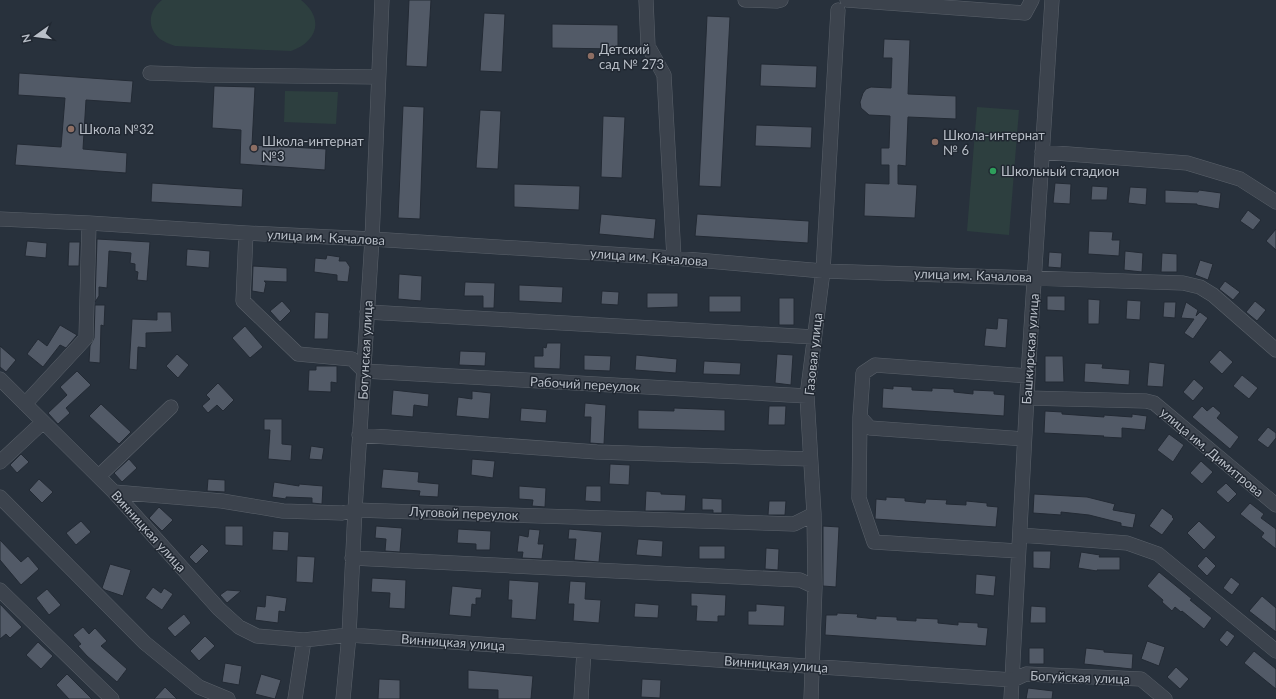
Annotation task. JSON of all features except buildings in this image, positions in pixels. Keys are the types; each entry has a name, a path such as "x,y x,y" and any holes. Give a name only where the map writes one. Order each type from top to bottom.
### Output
{"street":[{"name":"Богунская улица","path":"343,699 349,635 359,435 372,239 382,0"},
{"path":"646,0 648,46 664,75 674,258"},
{"path":"745,0 781,0"},
{"path":"842,5 892,2 987,5 1025,13 1032,0"},
{"name":"Башкирская улица","path":"1011,699 1024,439 1052,0"},
{"name":"Газовая улица","path":"811,699 815,587 814,514 807,396 822,270 842,5"},
{"path":"150,73 378,77"},
{"path":"1042,152 1187,163 1240,179 1276,202"},
{"name":"улица им. Качалова","path":"0,219 372,239 674,258 822,270 1183,283 1200,287 1213,295 1276,350"},
{"path":"26,404 86,338 89,223"},
{"path":"246,233 243,301 298,354 352,359 364,372"},
{"path":"367,312 814,337"},
{"path":"1018,551 874,542 859,498 860,417 863,373 875,365 1028,376"},
{"name":"Рабочий переулок","path":"364,372 807,396"},
{"name":"Винницкая улица","path":"0,379 99,476 220,609 239,628 257,636 304,640 349,635 1013,680"},
{"name":"улица им. Димитрова","path":"1027,398 1146,401 1154,403 1276,505"},
{"path":"99,476 171,407"},
{"path":"860,417 870,428 1024,439"},
{"path":"0,462 43,422"},
{"path":"359,435 597,452 810,459"},
{"name":"Луговой переулок","path":"114,492 222,501 283,511 342,513 355,510 794,524 814,514"},
{"path":"0,496 145,643 199,687 228,699"},
{"path":"1020,535 1127,543 1158,554 1276,650"},
{"path":"352,558 800,580 815,587"},
{"path":"0,590 112,699"},
{"path":"295,699 304,640"},
{"path":"581,699 584,651"},
{"name":"Богуйская улица","path":"1013,680 1026,674 1142,679 1165,699"}],"shaded area":[{"path":"162,0 301,0 309,7 313,15 315,29 307,42 291,51 175,46 160,39 151,24 154,9"},
{"path":"285,91 338,92 336,124 284,122"},
{"name":"Школьный стадион","path":"977,107 1019,110 1009,235 967,231"}],"place":[{"name":"Детский сад № 273","path":"591,56"},
{"name":"Школа №32","path":"71,129"},
{"name":"Школа-интернат № 6","path":"935,142"},
{"name":"Школа-интернат №3","path":"254,148"},
{"name":"Школьный стадион","path":"993,171"}]}
